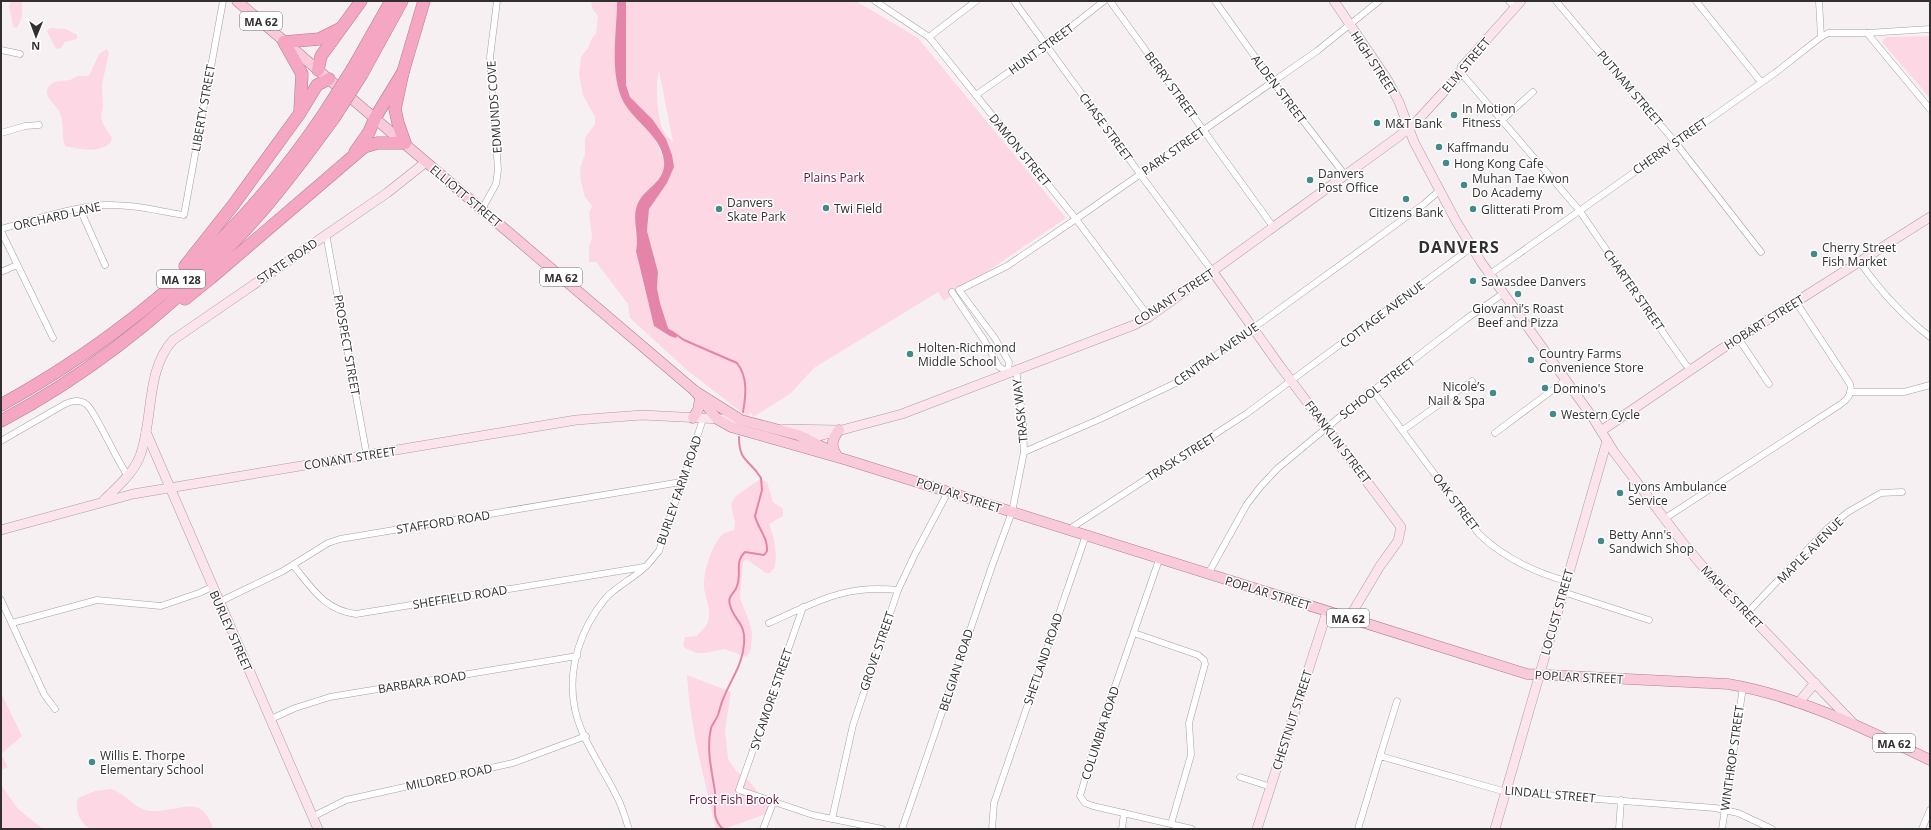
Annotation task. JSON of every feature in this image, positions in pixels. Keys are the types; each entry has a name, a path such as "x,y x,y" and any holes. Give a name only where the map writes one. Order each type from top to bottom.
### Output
{"highway":[{"path":"318,70 319,60 361,1"},
{"name":"MA 128","path":"358,71 390,1"},
{"name":"MA 128","path":"1,421 54,390 117,347 171,302 227,249 286,182 402,1"},
{"path":"117,347 145,330 211,278 364,147 374,144 404,143 398,123 396,109 403,72 424,1"},
{"path":"300,113 302,74 284,42 319,39 341,28"},
{"path":"353,156 369,132 375,118 403,72"},
{"path":"98,344 166,286 184,268 234,204 300,113 317,85 329,79"},
{"name":"MA 128","path":"1,404 98,344 164,294 232,230 329,115"}],"main road":[{"name":"ELLIOTT STREET","path":"237,1 698,395 741,420"},
{"name":"HIGH STREET","path":"1334,1 1387,79 1399,102 1409,127"},
{"name":"ELM STREET","path":"1409,127 1461,73 1462,68 1516,3"},
{"name":"CONANT STREET","path":"698,419 785,441 799,442 902,414 1134,325 1149,317 1213,272 1409,127"},
{"name":"MAPLE STREET","path":"1409,127 1414,142 1440,190 1472,247 1490,274 1566,380 1607,441 1664,519 1704,568 1857,727 1930,760"},
{"name":"STATE ROAD","path":"146,432 157,368 163,353 180,334 406,179 426,162"},
{"name":"HOBART STREET","path":"1601,431 1738,338 1930,217"},
{"name":"FRANKLIN STREET","path":"1213,272 1291,381 1401,527 1398,541 1380,566 1349,618"},
{"name":"ELLIOTT STREET","path":"698,395 717,419 731,427"},
{"path":"698,395 698,419"},
{"name":"CONANT STREET","path":"1,530 103,501 170,488 592,418 642,415 741,420 779,429 826,428 839,430"},
{"name":"POPLAR STREET","path":"779,429 810,439 847,460"},
{"path":"836,454 832,446 839,430"},
{"path":"103,501 128,476 140,457 146,432"},
{"name":"BURLEY STREET","path":"146,432 318,829"},
{"name":"POPLAR STREET","path":"785,441 1527,674 1539,676 1721,684 1743,687 1776,694 1857,727"},
{"name":"LOCUST STREET","path":"1495,829 1607,441"},
{"name":"CHESTNUT STREET","path":"1257,829 1327,612"},
{"path":"1798,703 1815,683"}],"street":[{"name":"LIBERTY STREET","path":"184,215 223,1"},
{"name":"EDMUNDS COVE","path":"482,209 496,184 498,170 490,64 497,1"},
{"name":"DAMON STREET","path":"875,1 930,37 1076,219 1149,317"},
{"path":"930,37 976,1"},
{"name":"CHASE STREET","path":"1014,1 1213,272"},
{"name":"HUNT STREET","path":"976,96 1104,1"},
{"name":"BERRY STREET","path":"1110,1 1274,228"},
{"name":"ALDEN STREET","path":"1215,1 1273,82 1345,175"},
{"name":"PARK STREET","path":"959,290 1007,266 1076,219 1273,82 1350,25 1379,1"},
{"name":"PUTNAM STREET","path":"1556,1 1675,142 1761,252"},
{"path":"1696,1 1714,21 1761,82"},
{"path":"1819,1 1821,37 1828,33 1867,33 1930,29"},
{"path":"1867,33 1930,109"},
{"name":"CHERRY STREET","path":"1490,274 1761,82 1821,37"},
{"path":"1,50 20,54"},
{"name":"CHARTER STREET","path":"1461,73 1579,210 1669,342 1686,366 1691,369"},
{"path":"1502,120 1533,92"},
{"path":"1,133 26,126 39,125"},
{"name":"CENTRAL AVENUE","path":"1024,452 1169,387 1187,376 1424,204 1440,190"},
{"name":"ORCHARD LANE","path":"1,230 93,206 119,205 184,215"},
{"path":"80,209 105,265"},
{"path":"1,230 53,338"},
{"name":"PROSPECT STREET","path":"326,234 367,456"},
{"name":"COTTAGE AVENUE","path":"1291,381 1472,247"},
{"path":"1860,262 1874,282 1897,309 1930,337"},
{"path":"1,272 17,265"},
{"name":"TRASK WAY","path":"959,290 1009,362 1023,421 1024,452"},
{"path":"952,292 984,340 999,367 1012,371"},
{"name":"SCHOOL STREET","path":"1208,574 1248,504 1261,486 1278,468 1373,391 1466,319 1504,293"},
{"path":"1664,519 1846,400 1850,392 1850,384 1796,302"},
{"path":"1738,338 1769,384"},
{"path":"1495,433 1566,380"},
{"name":"TRASK STREET","path":"1068,530 1220,432 1291,381"},
{"path":"1403,430 1472,381"},
{"path":"1850,392 1904,392 1930,385"},
{"name":"OAK STREET","path":"1373,391 1479,534 1496,548 1525,566 1566,581"},
{"path":"1,441 65,404 76,401 81,402 90,408 118,462 128,476"},
{"name":"BURLEY FARM ROAD","path":"629,829 617,796 586,736 574,704 573,685 576,656 579,644 591,617 606,598 646,567 659,551 682,482 698,419"},
{"path":"1012,512 1024,452"},
{"name":"STAFFORD ROAD","path":"219,602 293,565 328,543 340,539 682,482"},
{"name":"GROVE STREET","path":"832,819 850,732 898,590 915,554 948,492"},
{"name":"MAPLE AVENUE","path":"1747,613 1828,528 1848,512 1881,493 1902,492"},
{"name":"BELGIAN ROAD","path":"902,829 1012,512"},
{"name":"SHETLAND ROAD","path":"992,829 994,803 1000,783 1086,535"},
{"name":"COLUMBIA ROAD","path":"1160,558 1097,738 1080,796 1085,803 1192,829"},
{"name":"SHEFFIELD ROAD","path":"293,565 322,600 336,609 356,614 646,567"},
{"path":"12,623 97,600 156,606 166,605 212,587"},
{"path":"769,623 803,607 849,591 872,588 898,590"},
{"path":"1563,592 1649,620"},
{"path":"1,600 44,694 55,709"},
{"name":"SYCAMORE STREET","path":"773,803 740,790 803,607"},
{"path":"1134,633 1198,655 1204,660 1205,664 1189,723 1191,755 1171,824"},
{"name":"BARBARA ROAD","path":"271,719 295,708 330,697 576,656"},
{"name":"WINTHROP STREET","path":"1722,829 1743,687"},
{"path":"1358,829 1397,701"},
{"name":"MILDRED ROAD","path":"312,817 346,800 513,763 586,736"},
{"name":"LINDALL STREET","path":"1380,756 1506,792 1694,805 1738,813 1772,829"},
{"path":"1240,777 1271,787"},
{"path":"1619,829 1621,800"},
{"path":"763,829 773,803 832,819 882,829"},
{"path":"1922,829 1930,810"},
{"path":"1122,829 1124,813"}],"green space":[{"path":"11,1 22,1 22,17 17,28 13,27 9,6"},
{"name":"Plains Park","path":"591,1 617,1 615,47 617,83 634,116 654,137 664,160 664,169 659,178 651,189 639,200 635,230 638,242 636,251 654,326 675,335 668,328 660,303 657,288 658,272 647,231 649,209 667,183 666,139 653,120 630,97 626,85 626,1 856,1 918,38 1066,218 944,301 938,292 814,368 790,394 753,417 751,412 748,417 688,371 630,318 628,304 596,262 589,262 589,246 592,238 589,213 592,206 585,197 581,182 580,168 585,154 585,138 595,124 595,117 583,95 579,74 581,57 596,34 598,16 592,8","holes":["659,70 673,142 663,130 659,117 657,92"]},
{"path":"50,28 66,29 77,35 77,39 65,42 61,48 56,49 47,31"},
{"path":"1930,36 1930,98 1882,42 1886,37"},
{"path":"107,49 109,53 102,84 103,105 101,117 103,124 112,138 111,142 101,148 89,150 65,146 61,115 48,97 48,87 54,82 70,80 78,76 89,76 99,54"},
{"path":"760,479 767,482 773,502 783,509 783,516 769,524 774,539 776,555 775,567 770,573 766,573 746,559 743,562 740,598 752,632 751,649 747,657 724,649 705,653 696,653 685,648 683,645 685,637 697,636 706,626 709,619 704,581 709,560 718,539 725,533 734,530 735,522 731,506 732,502 736,496"},
{"name":"Frost Fish Brook","path":"687,675 731,692 725,730 728,759 736,771 750,782 773,811 725,829 716,829 694,733"},
{"path":"1,693 22,736 1,754"},
{"path":"1,754 8,767 1,770"},
{"path":"1,785 18,809 43,829 1,829"},
{"path":"111,789 120,793 140,808 147,811 190,806 197,807 203,811 213,829 91,829 81,820 77,812 78,798 95,791"}],"shaded area":[{"path":"617,1 626,1 626,85 630,97 653,120 666,139 672,155 674,167 667,183 649,209 647,231 658,272 657,288 660,303 668,328 677,336 676,338 654,326 636,251 636,207 642,196 659,179 664,168 664,161 662,152 653,136 628,109 619,90 615,65"}],"waterway":[{"name":"Frost Fish Brook","path":"671,331 684,340 737,363 741,368 745,380 743,412"},
{"name":"Frost Fish Brook","path":"723,829 719,825 715,816 715,792 709,744 711,728 739,665 744,644 742,626 729,602 738,582 739,564 742,556 745,552 764,555 767,551 766,541 755,516 762,490 761,478 743,456 739,445 739,437"}],"place":[{"name":"In Motion Fitness","path":"1454,115"},
{"name":"M&T Bank","path":"1377,123"},
{"name":"Kaffmandu","path":"1439,147"},
{"name":"Hong Kong Cafe","path":"1446,163"},
{"name":"Danvers Post Office","path":"1310,180"},
{"name":"Muhan Tae Kwon Do Academy","path":"1464,185"},
{"name":"Citizens Bank","path":"1406,199"},
{"name":"Twi Field","path":"826,208"},
{"name":"Danvers Skate Park","path":"719,209"},
{"name":"Glitterati Prom","path":"1473,209"},
{"name":"Cherry Street Fish Market","path":"1814,254"},
{"name":"Sawasdee Danvers","path":"1473,281"},
{"name":"Giovanni’s Roast Beef and Pizza","path":"1518,294"},
{"name":"Holten-Richmond Middle School","path":"910,354"},
{"name":"Country Farms Convenience Store","path":"1531,360"},
{"name":"Domino's","path":"1545,388"},
{"name":"Nicole’s Nail & Spa","path":"1493,393"},
{"name":"Western Cycle","path":"1553,414"},
{"name":"Lyons Ambulance Service","path":"1620,493"},
{"name":"Betty Ann's Sandwich Shop","path":"1601,541"},
{"name":"Willis E. Thorpe Elementary School","path":"92,762"}],"district":[{"name":"DANVERS","path":"1459,247"}]}
